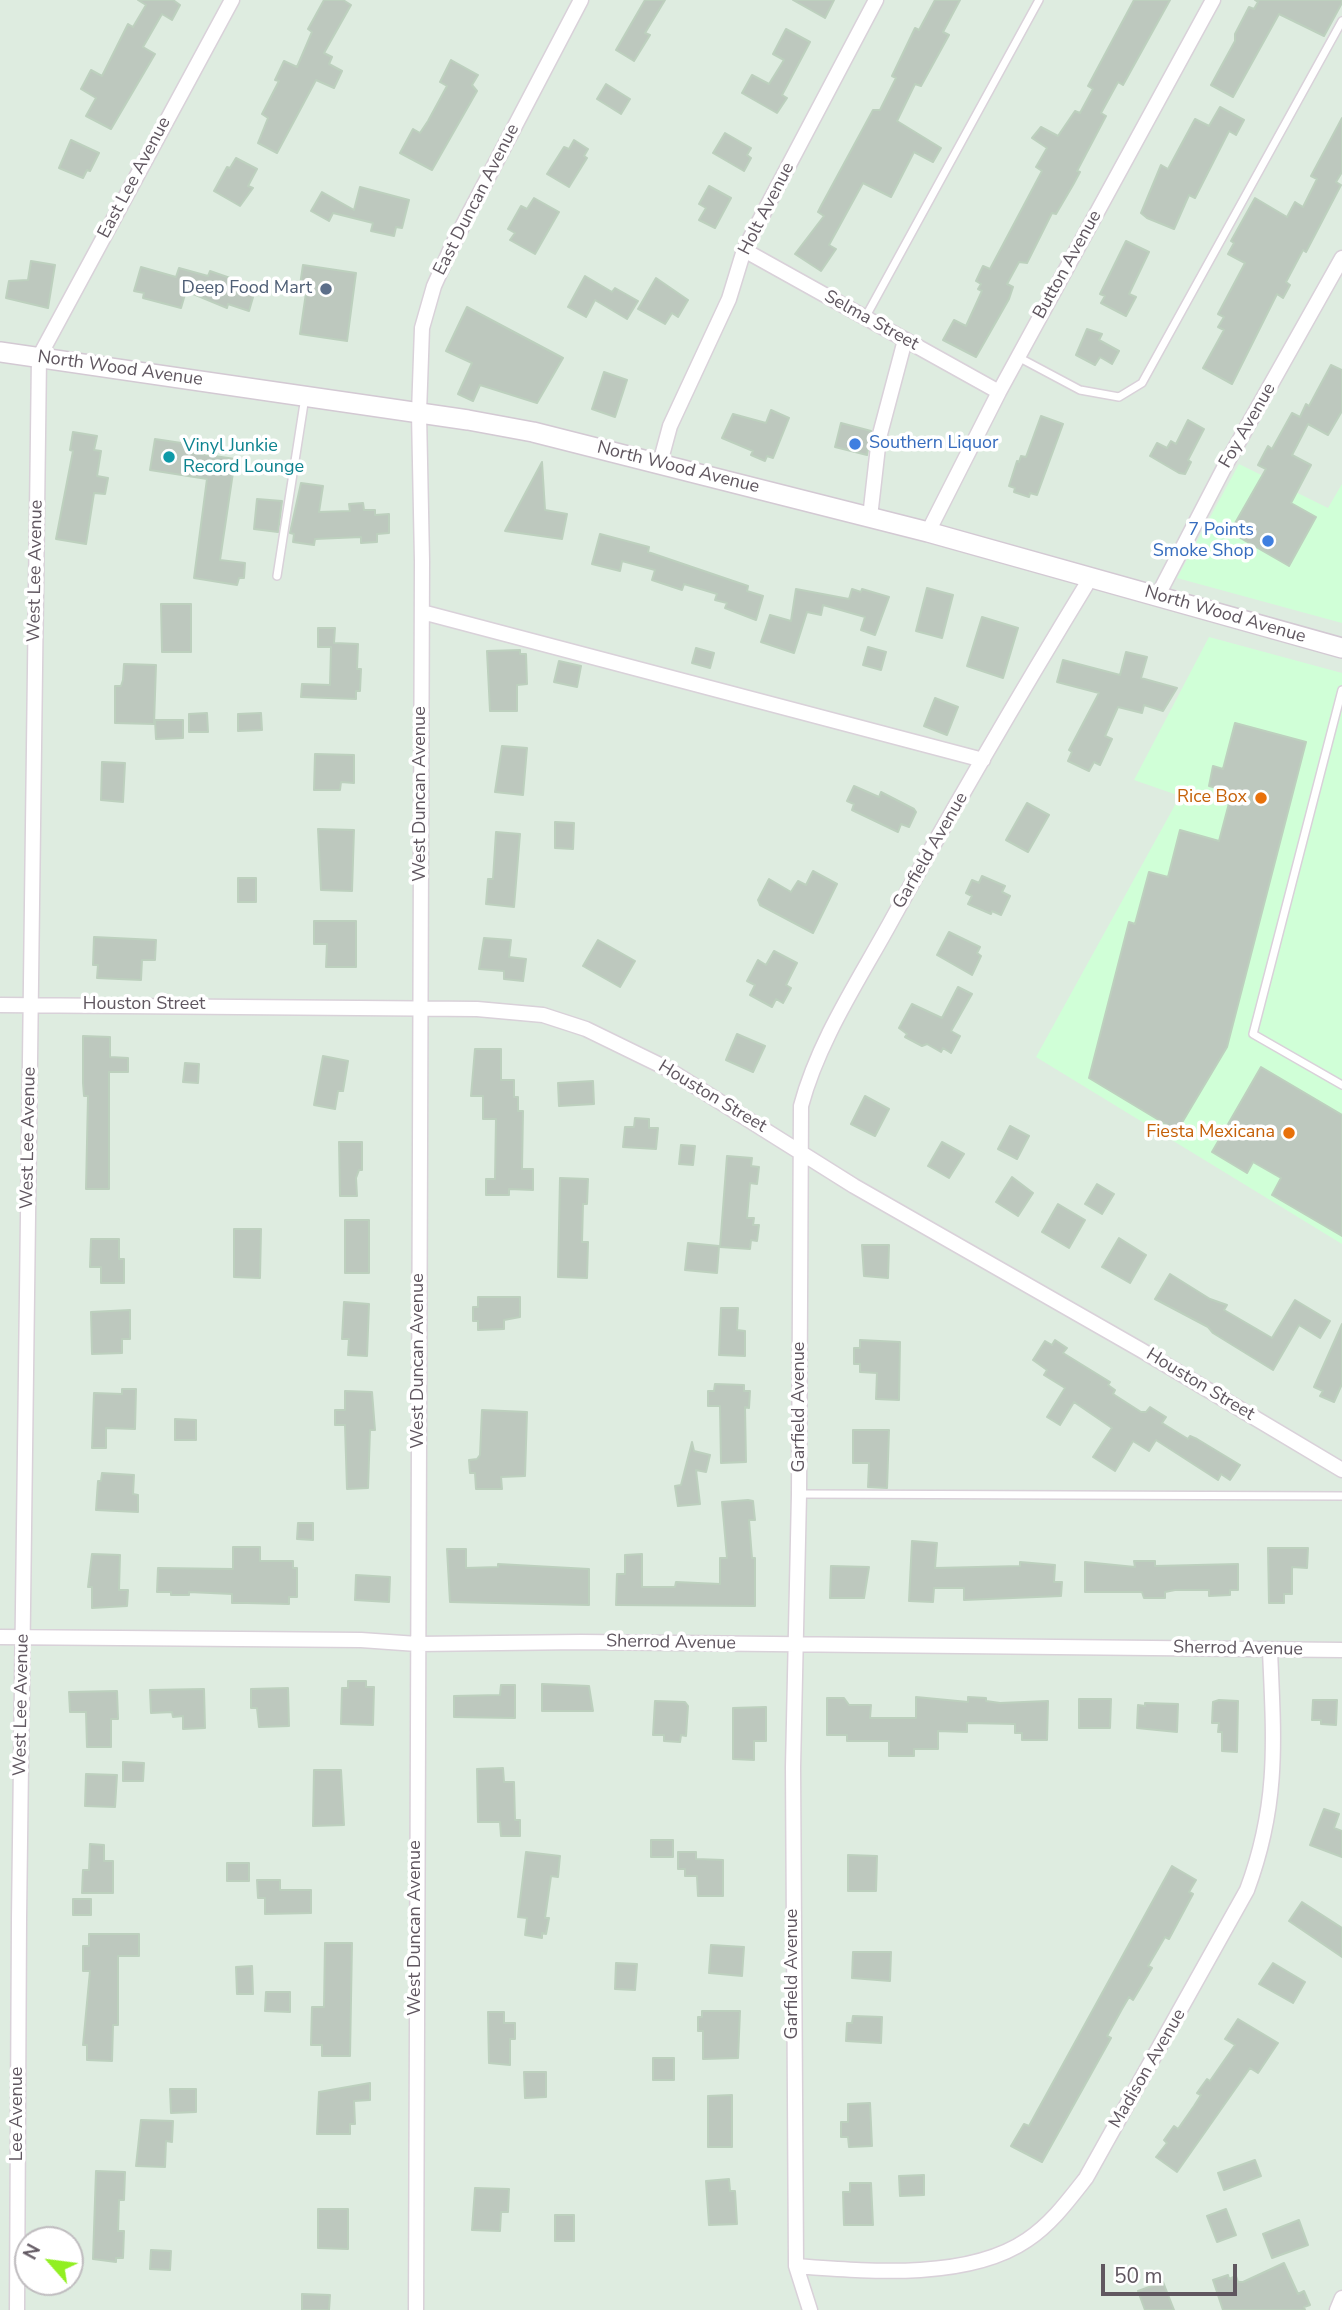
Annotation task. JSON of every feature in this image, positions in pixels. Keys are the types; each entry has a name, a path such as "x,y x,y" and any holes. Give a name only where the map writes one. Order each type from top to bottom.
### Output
{"main road":[{"name":"North Wood Avenue","path":"0,352 533,432 928,532 1342,648"}],"street":[{"name":"East Lee Avenue","path":"39,357 232,0"},
{"name":"East Duncan Avenue","path":"419,413 422,328 434,286 581,0"},
{"name":"Holt Avenue","path":"660,463 670,426 729,299 744,250 876,0"},
{"name":"Button Avenue","path":"928,532 999,391 1213,0"},
{"name":"Selma Street","path":"744,250 999,391"},
{"name":"Foy Avenue","path":"1158,595 1225,466 1342,258"},
{"path":"870,517 878,438 905,340"},
{"name":"West Lee Avenue","path":"19,1919 39,357"},
{"name":"West Duncan Avenue","path":"416,2310 422,612 419,413"},
{"name":"Garfield Avenue","path":"810,2310 796,2266 793,1767 799,1494 801,1106 807,1084 835,1023 1019,693 1091,577"},
{"path":"422,612 983,760"},
{"name":"Houston Street","path":"0,1005 421,1007 521,1012 586,1029 705,1090 854,1186 1141,1350 1342,1470"},
{"name":"Sherrod Avenue","path":"0,1637 361,1640 417,1644 1342,1650"},
{"name":"Madison Avenue","path":"796,2266 876,2272 942,2267 985,2258 1026,2241 1059,2213 1086,2178 1214,1953 1247,1890 1259,1860 1268,1825 1272,1784 1270,1651"},
{"name":"Lee Avenue","path":"18,2310 19,1919"},
{"path":"1337,2310 1342,2298"}],"lane":[{"path":"865,318 1039,0"},
{"path":"1018,357 1080,390 1119,397 1142,383 1342,22"},
{"path":"277,576 306,396"},
{"path":"1342,690 1253,1034 1342,1085"},
{"path":"799,1494 1342,1496"}],"shaded area":[{"path":"1239,464 1328,508 1342,484 1342,623 1177,578"},
{"path":"1209,637 1342,673 1342,1244 1036,1057 1180,796 1134,780"}],"building":[{"path":"138,0 173,0 180,5 172,20 162,14 143,47 155,54 111,129 86,116 96,98 81,89 91,70 102,76 128,24 133,27 146,5"},
{"path":"324,0 343,0 351,5 324,53 332,57 329,64 342,71 334,88 316,80 277,153 258,143 268,118 262,114 279,81 275,80 284,61 297,67 312,32 308,29"},
{"path":"645,0 665,0 645,33 650,35 634,61 616,50"},
{"path":"793,0 834,0 825,18"},
{"path":"935,0 960,0 943,32 949,35 921,86 915,84 897,121 941,148 933,162 914,152 891,197 863,183 829,245 836,249 821,271 795,254 824,216 818,212 821,206 873,110 880,110 896,78 892,76 915,28 919,30"},
{"path":"1134,0 1170,0 1123,85 1118,82 1101,113 1106,116 1077,171 1080,172 1073,185 1056,214 1052,213 1027,263 1019,262 1007,284 1013,287 1009,299 976,357 943,340 954,320 966,326 982,291 978,289 981,284 976,281 983,266 990,269 1042,171 1036,167 1047,148 1032,138 1041,127 1058,136 1075,111 1080,113 1093,89 1088,86"},
{"path":"1255,0 1342,0 1342,3 1324,36 1279,14 1233,97 1211,85 1235,41 1235,34 1249,7 1254,9 1258,2"},
{"path":"786,29 810,42 782,95 787,98 777,113 742,93 752,75 769,84 784,60 773,54"},
{"path":"451,60 478,75 472,85 477,91 432,170 400,153 413,129 420,133 428,121 447,86 440,82"},
{"path":"606,84 630,99 621,114 597,99"},
{"path":"1220,107 1244,120 1236,135 1229,131 1195,198 1189,195 1174,229 1147,218 1141,213 1161,165 1168,169 1195,119 1209,126"},
{"path":"1342,118 1342,172 1336,182 1341,185 1306,252 1303,250 1286,282 1290,285 1283,298 1277,294 1232,384 1203,368 1224,330 1218,327 1224,317 1218,314 1245,263 1228,254 1234,243 1231,241 1255,198 1287,217 1295,202 1303,207 1317,179 1311,176"},
{"path":"725,133 751,148 747,155 751,158 744,171 713,153"},
{"path":"71,140 99,153 90,171 87,170 83,178 59,168"},
{"path":"574,140 588,149 584,156 587,158 569,187 547,174 564,147 569,149"},
{"path":"236,158 257,169 248,186 253,188 240,206 214,191 227,167 230,168"},
{"path":"709,186 731,198 715,228 699,220 706,208 699,204"},
{"path":"360,187 409,200 402,228 396,227 394,236 371,231 373,223 333,213 329,221 311,211 322,192 354,210"},
{"path":"534,198 559,212 535,254 510,240 515,233 508,229 521,206 527,209"},
{"path":"1126,241 1149,252 1129,294 1136,297 1126,316 1101,303 1105,296 1100,294"},
{"path":"31,261 55,265 48,308 6,298 9,281 28,280"},
{"path":"303,265 356,273 347,341 300,334 306,293 299,292"},
{"path":"141,267 176,277 179,268 208,276 210,271 256,287 249,311 228,304 227,308 186,291 181,308 143,298 144,293 134,291"},
{"path":"585,276 612,292 615,288 638,301 627,319 595,300 586,317 568,307"},
{"path":"656,278 688,300 678,317 672,313 665,324 638,309"},
{"path":"467,307 563,358 537,403 480,385 473,401 458,394 472,363 446,351"},
{"path":"1087,329 1102,334 1099,340 1119,351 1112,364 1100,357 1095,365 1076,355"},
{"path":"1331,365 1342,370 1342,411 1328,435 1308,424 1292,455 1311,465 1291,503 1316,517 1289,566 1230,532 1266,469 1258,465 1268,446 1272,449 1292,413 1300,417 1306,404 1309,406"},
{"path":"604,372 627,380 615,417 592,409"},
{"path":"771,410 789,418 773,458 767,456 765,461 751,455 753,451 722,438 733,414 766,423"},
{"path":"1041,416 1063,424 1037,495 1030,493 1029,497 1014,492 1015,488 1009,486 1017,461 1019,462 1021,456 1026,457"},
{"path":"1188,420 1204,429 1188,460 1191,462 1185,474 1150,456 1157,443 1167,448 1171,441 1176,444"},
{"path":"841,423 871,431 867,455 835,447"},
{"path":"73,432 97,436 94,450 101,451 97,476 108,478 105,494 94,493 86,544 56,539 73,451 70,450"},
{"path":"155,439 188,444 187,452 235,459 220,560 245,563 244,578 239,578 237,585 194,578 207,479 150,470"},
{"path":"542,462 545,510 567,514 562,539 505,531"},
{"path":"301,483 323,486 319,512 350,511 349,504 363,503 364,510 375,510 375,515 389,514 389,533 377,534 377,542 361,543 361,537 315,539 314,545 293,542 294,534 290,533"},
{"path":"257,499 282,501 278,532 254,529"},
{"path":"600,534 649,547 648,552 748,586 747,591 763,596 756,620 725,608 727,603 715,600 717,594 684,584 682,590 652,580 655,570 622,561 620,571 592,564"},
{"path":"927,588 953,595 942,638 916,631"},
{"path":"796,589 849,599 852,589 861,592 862,589 889,597 875,635 861,630 865,617 823,605 821,615 807,612 794,653 761,642 770,615 791,621"},
{"path":"161,604 191,604 191,652 162,652"},
{"path":"982,617 1018,628 1003,678 967,666"},
{"path":"318,628 335,628 334,643 358,644 357,669 361,669 360,691 356,691 356,699 301,697 302,684 330,685 331,647 318,647"},
{"path":"868,647 886,652 881,670 863,665"},
{"path":"696,648 714,653 710,668 692,663"},
{"path":"520,650 520,654 526,654 527,684 517,685 517,711 490,711 487,651"},
{"path":"1126,652 1147,657 1141,678 1177,688 1163,711 1144,705 1142,713 1118,707 1105,736 1112,739 1100,765 1094,762 1089,771 1068,761 1072,752 1069,750 1099,693 1057,682 1063,660 1120,675"},
{"path":"559,661 581,666 577,687 554,682"},
{"path":"124,664 156,665 154,724 115,723 115,686 121,686"},
{"path":"935,698 958,707 947,735 924,726"},
{"path":"207,713 208,732 189,732 189,714"},
{"path":"261,713 262,730 238,731 238,714"},
{"path":"155,720 183,720 183,738 156,739"},
{"path":"1235,723 1306,742 1227,1047 1177,1131 1089,1078 1129,922 1135,924 1149,872 1168,877 1180,830 1219,841 1232,792 1209,786 1213,766 1223,769"},
{"path":"502,746 527,748 523,795 495,792"},
{"path":"315,754 354,755 354,783 341,782 340,790 314,790"},
{"path":"102,762 125,763 123,802 101,800"},
{"path":"854,786 879,797 881,792 914,809 916,812 909,827 901,824 898,832 852,810 854,804 847,801"},
{"path":"1027,803 1049,815 1028,852 1006,840"},
{"path":"555,822 574,823 573,849 555,848"},
{"path":"318,829 354,830 352,891 321,890"},
{"path":"496,832 520,834 514,907 486,904 488,879 493,879"},
{"path":"813,871 837,884 813,933 760,905 758,900 769,879 791,892 798,881 806,885"},
{"path":"982,876 1005,886 1002,892 1010,896 1001,915 992,911 991,914 968,904 972,896 966,893 972,880 979,883"},
{"path":"238,878 256,878 256,902 238,902"},
{"path":"314,921 356,921 356,967 326,967 327,944 314,944"},
{"path":"949,932 980,947 977,953 981,956 972,975 937,955"},
{"path":"94,937 156,940 155,960 142,960 141,980 97,978 98,965 93,965"},
{"path":"484,938 511,940 509,957 526,959 523,981 504,979 504,971 479,969"},
{"path":"598,940 635,961 620,987 583,966"},
{"path":"774,951 797,963 786,985 791,988 783,1003 776,999 772,1007 750,995 755,985 747,981 758,960 766,965"},
{"path":"958,987 972,994 951,1031 960,1036 951,1053 943,1048 941,1052 927,1044 922,1046 905,1037 907,1034 899,1028 912,1004 942,1018"},
{"path":"737,1034 765,1046 753,1072 726,1060"},
{"path":"83,1036 110,1037 110,1057 128,1058 128,1072 109,1072 109,1189 86,1189 88,1096 84,1096"},
{"path":"475,1049 501,1049 501,1080 514,1080 514,1097 518,1097 518,1111 523,1111 522,1169 533,1169 533,1190 509,1189 509,1195 486,1195 486,1179 495,1179 496,1119 483,1119 483,1096 471,1096"},
{"path":"323,1056 348,1061 343,1091 338,1091 335,1109 314,1105"},
{"path":"185,1063 199,1064 198,1083 183,1082"},
{"path":"1261,1067 1342,1115 1342,1236 1272,1195 1281,1178 1253,1162 1247,1173 1212,1152"},
{"path":"593,1081 594,1104 559,1106 558,1083"},
{"path":"865,1096 889,1109 875,1136 851,1124"},
{"path":"635,1118 649,1119 649,1128 658,1128 656,1149 623,1147 625,1127 634,1127"},
{"path":"1010,1126 1029,1136 1017,1159 998,1149"},
{"path":"339,1142 362,1142 362,1170 359,1170 356,1178 357,1196 340,1196"},
{"path":"942,1142 964,1154 949,1178 928,1166"},
{"path":"681,1145 695,1146 693,1165 679,1164"},
{"path":"727,1156 752,1158 751,1166 759,1167 757,1184 750,1183 747,1218 754,1218 753,1225 759,1225 757,1241 751,1240 750,1249 720,1247"},
{"path":"1012,1177 1033,1193 1018,1216 996,1202"},
{"path":"560,1178 588,1179 587,1204 583,1204 582,1242 588,1242 587,1278 558,1277"},
{"path":"1097,1184 1114,1194 1102,1214 1085,1204"},
{"path":"1058,1204 1085,1220 1069,1248 1042,1232"},
{"path":"345,1220 369,1220 369,1273 345,1273"},
{"path":"234,1229 261,1229 260,1278 234,1277"},
{"path":"1119,1238 1146,1255 1130,1283 1102,1267"},
{"path":"91,1239 119,1239 119,1259 124,1259 124,1283 101,1283 101,1267 90,1267"},
{"path":"688,1243 719,1246 717,1273 685,1270"},
{"path":"862,1245 889,1245 888,1278 864,1276"},
{"path":"1170,1274 1210,1299 1227,1305 1224,1310 1272,1338 1295,1300 1330,1321 1320,1338 1299,1325 1273,1370 1213,1333 1208,1327 1155,1299"},
{"path":"478,1297 520,1297 520,1317 504,1320 504,1329 478,1330 478,1321 473,1321 473,1307 478,1307"},
{"path":"344,1302 369,1304 367,1356 348,1355 349,1339 342,1339"},
{"path":"721,1308 738,1308 737,1330 745,1331 745,1356 719,1355"},
{"path":"130,1310 130,1339 122,1339 122,1353 92,1354 91,1312"},
{"path":"1342,1324 1342,1384 1334,1402 1320,1396 1323,1391 1314,1387"},
{"path":"860,1340 900,1342 899,1400 876,1399 877,1373 860,1372 860,1364 854,1364 854,1348 860,1348"},
{"path":"1055,1340 1067,1348 1063,1353 1110,1382 1108,1385 1115,1390 1113,1394 1141,1412 1146,1412 1150,1407 1166,1417 1162,1423 1188,1439 1190,1436 1197,1439 1240,1465 1230,1480 1221,1474 1218,1480 1156,1440 1149,1451 1133,1441 1115,1471 1093,1457 1112,1428 1074,1402 1060,1425 1047,1417 1065,1388 1044,1375 1047,1370 1033,1360 1045,1341 1052,1345"},
{"path":"715,1384 744,1385 744,1391 750,1391 749,1408 745,1407 746,1462 721,1463 720,1406 708,1406 708,1391 714,1391"},
{"path":"122,1389 136,1389 135,1429 106,1428 106,1448 92,1448 94,1393 122,1394"},
{"path":"345,1391 372,1392 375,1430 370,1430 368,1488 347,1489 345,1425 335,1425 335,1410 345,1410"},
{"path":"482,1410 527,1412 525,1476 501,1477 502,1489 476,1489 475,1473 470,1473 469,1460 477,1459 480,1455"},
{"path":"175,1419 196,1420 196,1440 175,1440"},
{"path":"853,1430 889,1430 887,1488 868,1487 869,1463 853,1463"},
{"path":"692,1442 694,1451 710,1455 706,1472 696,1470 700,1504 678,1506 675,1486 681,1485"},
{"path":"102,1473 134,1475 133,1494 138,1495 138,1512 96,1510 98,1481 101,1481"},
{"path":"753,1501 755,1520 749,1520 752,1558 755,1558 755,1606 616,1605 617,1574 625,1574 625,1555 642,1554 642,1587 675,1587 676,1582 720,1584 720,1558 727,1558 722,1502"},
{"path":"298,1523 313,1523 313,1540 297,1539"},
{"path":"912,1541 937,1543 935,1568 1020,1566 1020,1562 1055,1565 1054,1582 1062,1582 1061,1596 964,1600 964,1588 934,1588 933,1602 909,1601"},
{"path":"233,1547 260,1547 260,1561 293,1561 293,1568 297,1568 297,1597 289,1597 289,1604 232,1603 232,1594 189,1592 189,1595 171,1595 171,1592 157,1592 158,1568 233,1569"},
{"path":"1268,1548 1308,1548 1307,1568 1292,1567 1292,1594 1284,1594 1284,1603 1269,1603"},
{"path":"447,1549 466,1549 466,1568 498,1567 498,1564 589,1569 589,1605 450,1602"},
{"path":"92,1554 120,1555 119,1590 128,1590 127,1606 92,1608 92,1587 88,1587"},
{"path":"1134,1561 1155,1561 1155,1566 1238,1564 1238,1590 1230,1590 1230,1595 1209,1596 1209,1590 1175,1590 1165,1592 1165,1598 1144,1598 1142,1592 1085,1592 1085,1562 1135,1567"},
{"path":"831,1566 869,1567 864,1598 830,1598"},
{"path":"356,1575 390,1577 389,1602 355,1600"},
{"path":"348,1681 366,1681 366,1687 374,1687 373,1725 341,1724 342,1688 348,1688"},
{"path":"542,1684 589,1686 593,1711 542,1711"},
{"path":"501,1685 515,1685 515,1718 454,1717 454,1696 500,1695"},
{"path":"288,1688 289,1726 259,1727 257,1708 251,1708 251,1689"},
{"path":"204,1689 205,1728 183,1729 183,1716 173,1717 172,1712 151,1713 150,1690"},
{"path":"117,1691 118,1719 111,1719 111,1747 87,1747 86,1712 70,1712 69,1692"},
{"path":"916,1697 968,1702 968,1697 986,1698 986,1701 1000,1703 1048,1701 1047,1740 1022,1740 1022,1733 1015,1733 1015,1724 967,1723 967,1732 938,1731 938,1749 914,1749 914,1756 889,1756 889,1741 847,1741 847,1735 827,1735 827,1698 844,1698 849,1705 871,1705 870,1718 916,1718"},
{"path":"1079,1699 1111,1699 1110,1728 1079,1728"},
{"path":"1313,1700 1337,1700 1336,1725 1312,1720"},
{"path":"655,1701 685,1702 688,1706 686,1736 681,1735 680,1742 664,1741 664,1735 653,1735"},
{"path":"1238,1701 1237,1752 1222,1751 1219,1723 1212,1723 1213,1702"},
{"path":"1145,1703 1178,1704 1177,1732 1137,1728 1138,1705 1145,1706"},
{"path":"766,1707 766,1741 754,1741 754,1760 733,1759 733,1708"},
{"path":"123,1762 144,1763 143,1781 123,1781"},
{"path":"503,1768 504,1782 514,1782 515,1820 520,1820 520,1836 501,1836 500,1822 478,1822 477,1769"},
{"path":"314,1770 341,1770 344,1825 313,1826"},
{"path":"86,1774 117,1775 115,1807 85,1806"},
{"path":"1324,1809 1339,1814 1334,1828 1342,1831 1342,1857 1310,1845"},
{"path":"651,1840 673,1840 673,1857 651,1857"},
{"path":"90,1844 104,1845 104,1861 113,1861 113,1893 82,1893 83,1870 89,1870"},
{"path":"526,1852 560,1856 558,1877 551,1876 545,1918 549,1918 546,1934 542,1933 542,1938 525,1935 527,1918 518,1917"},
{"path":"678,1852 696,1852 696,1859 723,1860 723,1896 698,1896 697,1876 685,1876 685,1869 678,1869"},
{"path":"848,1855 877,1856 876,1891 848,1891"},
{"path":"227,1863 249,1863 249,1881 227,1881"},
{"path":"1172,1866 1196,1880 1189,1892 1193,1894 1169,1939 1165,1937 1148,1966 1152,1968 1133,2000 1129,1997 1122,2009 1107,2036 1111,2038 1042,2162 1011,2146 1024,2124 1029,2126"},
{"path":"257,1880 280,1880 280,1890 311,1890 311,1913 265,1914 265,1898 258,1898"},
{"path":"73,1899 91,1899 91,1915 73,1915"},
{"path":"1302,1902 1342,1928 1342,1957 1289,1921"},
{"path":"89,1934 139,1934 139,1956 118,1956 118,2025 113,2025 112,2061 87,2060 87,2045 83,2045 90,1971 83,1971 83,1946 89,1946"},
{"path":"325,1943 352,1943 350,2056 322,2056 322,2045 311,2045 312,2007 324,2007"},
{"path":"711,1945 744,1947 742,1976 709,1973"},
{"path":"853,1952 891,1952 890,1981 852,1978"},
{"path":"616,1963 637,1964 635,1990 615,1989"},
{"path":"1273,1963 1305,1982 1293,2003 1259,1984"},
{"path":"252,1966 253,1994 237,1994 236,1967"},
{"path":"266,1992 290,1992 290,2012 265,2011"},
{"path":"702,2011 740,2011 738,2058 703,2059 703,2031 698,2031 698,2017 702,2017"},
{"path":"488,2012 504,2012 504,2023 515,2023 515,2039 510,2039 510,2065 489,2063"},
{"path":"853,2016 882,2017 881,2043 846,2041 847,2023 852,2023"},
{"path":"1238,2019 1278,2043 1258,2073 1250,2068 1177,2172 1156,2157 1167,2143 1164,2140 1174,2126 1178,2129 1194,2106 1201,2095 1197,2093 1207,2079 1210,2081 1235,2045 1225,2039"},
{"path":"653,2058 674,2058 674,2080 653,2080"},
{"path":"524,2072 546,2072 546,2097 525,2098"},
{"path":"370,2083 370,2100 354,2101 355,2124 350,2124 350,2134 317,2134 319,2092"},
{"path":"170,2089 196,2089 196,2112 171,2113"},
{"path":"732,2095 732,2147 708,2147 708,2096"},
{"path":"870,2103 872,2146 849,2147 848,2137 841,2137 841,2122 848,2122 848,2104"},
{"path":"141,2120 173,2121 172,2142 166,2141 165,2167 136,2166"},
{"path":"1255,2160 1261,2176 1224,2190 1218,2173"},
{"path":"96,2171 125,2172 124,2200 119,2200 118,2231 124,2231 123,2258 116,2258 116,2262 93,2259"},
{"path":"924,2175 924,2195 900,2196 899,2176"},
{"path":"729,2179 730,2191 735,2191 737,2224 709,2225 706,2181"},
{"path":"850,2183 871,2183 873,2225 844,2225 843,2192 850,2192"},
{"path":"475,2188 509,2189 508,2212 501,2212 500,2231 472,2230"},
{"path":"318,2209 348,2209 348,2249 318,2248"},
{"path":"1226,2209 1236,2235 1217,2242 1207,2216"},
{"path":"555,2215 574,2215 574,2241 555,2241"},
{"path":"1299,2220 1308,2245 1272,2258 1263,2234"},
{"path":"151,2250 171,2251 170,2270 150,2269"},
{"path":"1284,2263 1298,2294 1304,2291 1310,2305 1304,2307 1305,2310 1223,2310 1213,2280 1228,2275 1229,2279 1236,2276 1238,2282 1243,2282"},
{"path":"1163,2282 1174,2310 1145,2310 1138,2291"},
{"path":"302,2294 330,2295 329,2310 302,2310"}],"place":[{"name":"Deep Food Mart","path":"326,289"},
{"name":"Southern Liquor","path":"855,444"},
{"name":"Vinyl Junkie Record Lounge","path":"169,457"},
{"name":"7 Points Smoke Shop","path":"1268,541"},
{"name":"Rice Box","path":"1261,798"},
{"name":"Fiesta Mexicana","path":"1289,1133"}]}
